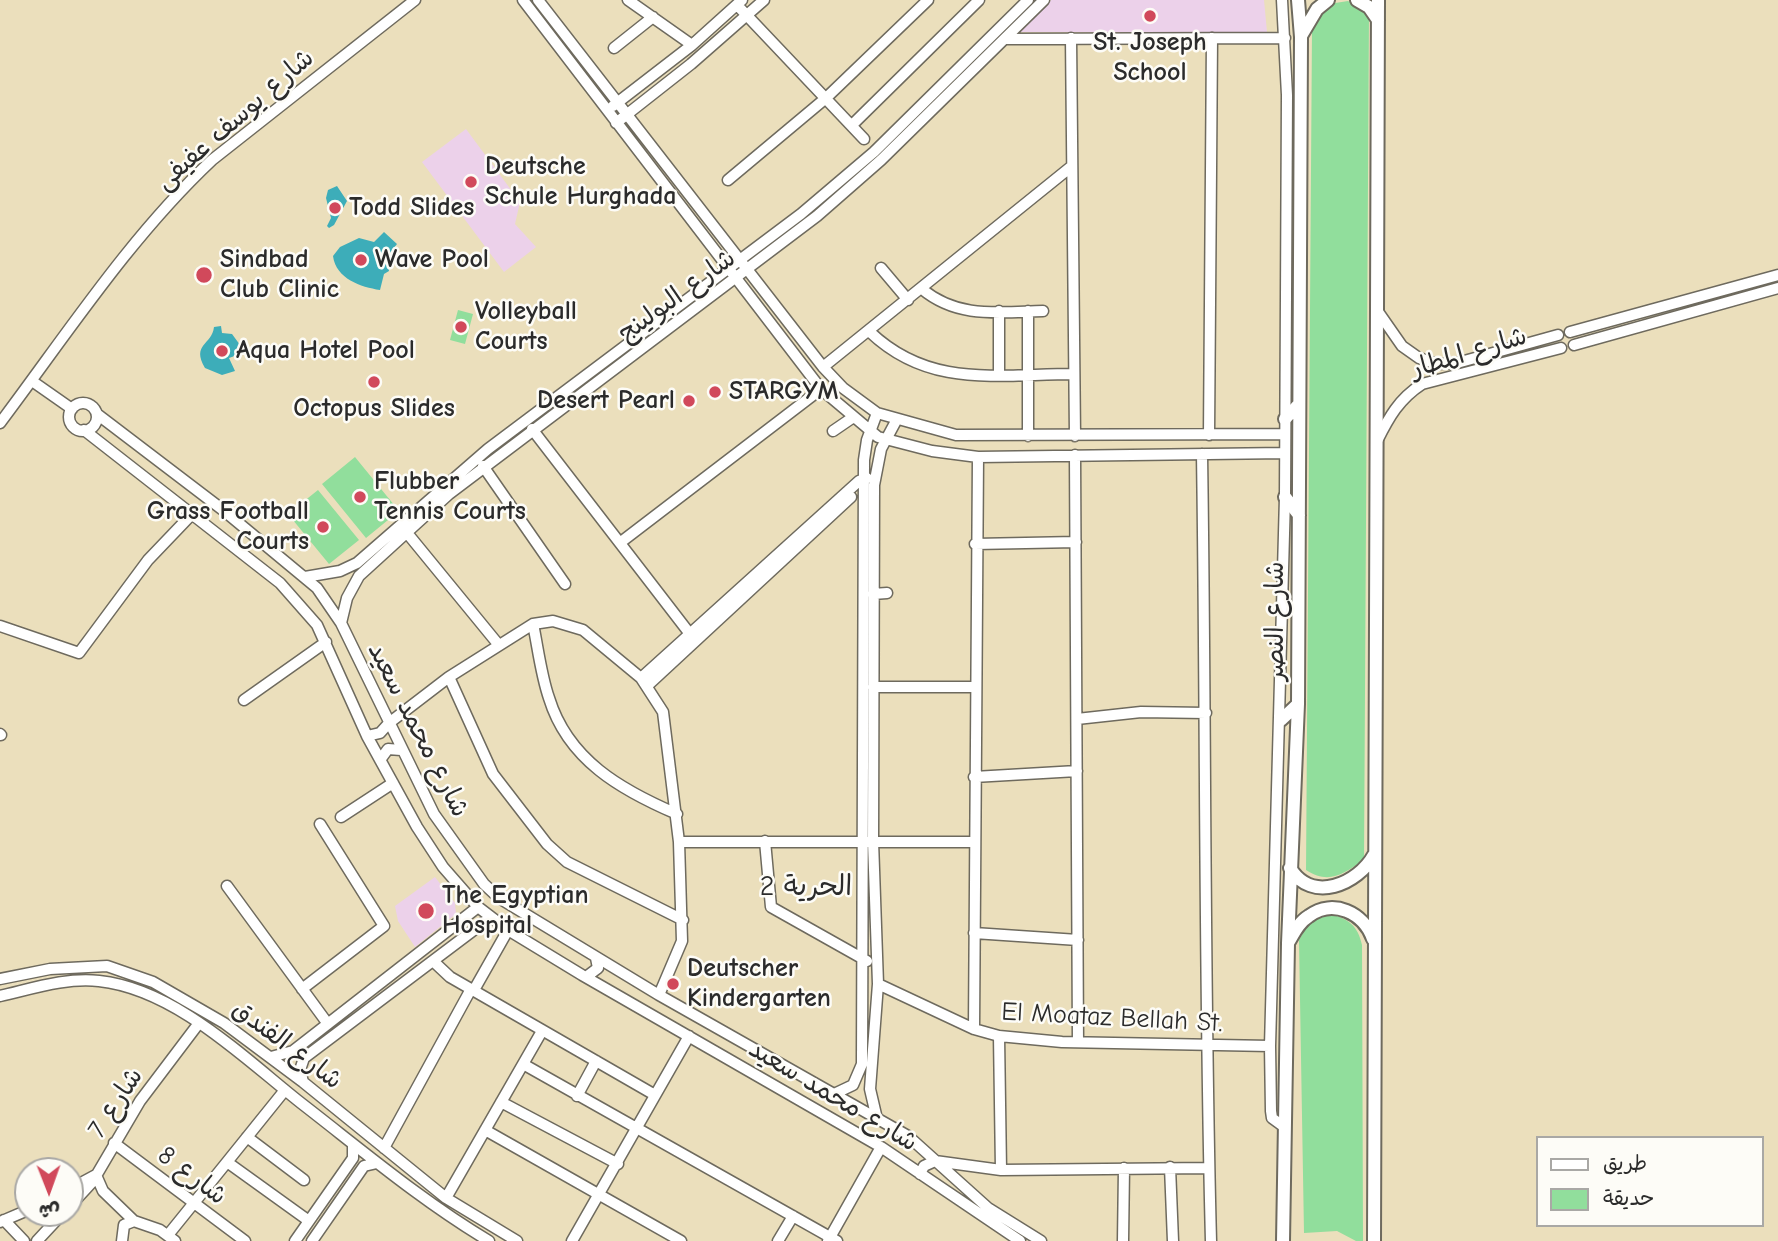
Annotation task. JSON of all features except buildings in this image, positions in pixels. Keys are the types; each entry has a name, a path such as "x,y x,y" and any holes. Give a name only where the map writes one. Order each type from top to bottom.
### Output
{"main road":[{"name":"شارع النصر","path":"1283,1241 1283,1126 1290,868 1298,704 1301,37 1298,0"},
{"path":"1301,37 1317,9 1328,0"},
{"path":"1357,0 1369,7 1378,20"},
{"path":"1374,1241 1378,0"},
{"path":"1285,419 1299,404"},
{"path":"1285,497 1299,515"},
{"path":"1281,720 1298,704"},
{"path":"1290,868 1306,884 1329,886 1357,877 1375,855"},
{"path":"1288,943 1303,921 1313,913 1338,908 1360,919 1371,934 1374,947"}],"street":[{"name":"شارع يوسف عفيفى","path":"0,424 113,272 185,186 252,128 415,0"},
{"path":"523,0 821,389 870,431 886,439 932,451 978,457 1285,453"},
{"path":"538,0 823,368 843,388 877,413 896,421 965,436 1285,434"},
{"path":"628,0 692,45"},
{"path":"616,123 764,0"},
{"path":"728,180 826,98 928,0"},
{"path":"852,125 979,0"},
{"name":"شارع البولينج","path":"305,577 351,567 817,216 1028,0"},
{"name":"شارع البولينج","path":"341,623 347,598 359,576 488,449 877,156 1044,0"},
{"path":"1282,0 1285,38 1285,497 1270,1111 1272,1118 1283,1126"},
{"path":"607,110 692,45 740,2 747,16 864,139"},
{"path":"1016,12 1024,21"},
{"path":"614,48 653,17"},
{"path":"1071,38 1075,436"},
{"path":"1209,435 1212,38"},
{"path":"1005,39 1285,38"},
{"path":"823,368 1072,166"},
{"path":"881,268 908,300"},
{"path":"1570,332 1778,275"},
{"path":"1573,345 1778,288"},
{"path":"922,289 936,301 957,310 1043,311"},
{"path":"999,311 999,374"},
{"path":"1028,311 1028,436"},
{"name":"شارع المطار","path":"1379,313 1402,346 1419,358 1437,364 1457,363 1558,335"},
{"path":"1627,316 1631,329"},
{"path":"870,332 909,361 933,370 999,374 1074,373"},
{"name":"شارع المطار","path":"1375,444 1393,410 1407,393 1422,384 1561,348"},
{"path":"1508,349 1511,360"},
{"path":"580,378 588,387"},
{"path":"32,381 72,408"},
{"path":"571,386 578,395"},
{"path":"621,542 821,389"},
{"path":"86,403 97,414 94,425 84,430 71,423 72,408 86,403"},
{"path":"877,413 865,450 869,482 873,594 873,841 878,984 870,1089 877,1119"},
{"name":"شارع محمد سعيد","path":"97,414 223,510 305,577 341,623 434,814 484,884 521,913 596,958 908,1136 988,1208 1041,1241"},
{"path":"833,431 852,418"},
{"path":"834,1094 853,1084 861,1069 864,998 860,841 869,482 896,421"},
{"path":"533,429 690,634"},
{"name":"شارع محمد سعيد","path":"84,430 294,596 326,642 367,736 393,783 443,867 478,907 508,930 586,977 894,1155 1020,1241"},
{"path":"1261,435 1265,444 1261,453"},
{"path":"1202,454 1206,713 1206,1043 1211,1241"},
{"path":"1075,455 1078,1042"},
{"path":"974,1029 975,544 978,457"},
{"path":"484,466 565,584"},
{"path":"645,681 869,482"},
{"path":"0,626 79,653 193,504 195,489"},
{"path":"210,527 210,517 223,510"},
{"path":"404,529 498,644"},
{"path":"975,544 1076,542"},
{"path":"645,681 690,634 753,583"},
{"path":"873,594 887,593"},
{"path":"367,736 380,733 449,677 533,624 553,621 583,630 645,681 663,712 677,814 683,920 682,941 659,995"},
{"path":"533,624 548,697 556,718 588,763 620,788 677,814"},
{"path":"244,700 326,642"},
{"path":"449,677 493,774 547,844 568,862 683,920"},
{"path":"873,687 975,687"},
{"path":"1077,719 1141,712 1206,713"},
{"path":"380,760 388,749 401,750"},
{"path":"974,777 1077,771"},
{"path":"341,817 393,783"},
{"path":"302,989 384,926 320,824"},
{"path":"765,841 771,907 877,966"},
{"path":"679,842 974,842"},
{"path":"227,886 328,1024"},
{"path":"271,1057 293,1051 478,907"},
{"path":"303,1082 300,1070 303,1058 491,917"},
{"path":"384,1148 508,930"},
{"path":"974,933 1078,940"},
{"path":"586,977 596,973 596,958"},
{"path":"433,961 450,977 655,1095"},
{"name":"شارع الفندق","path":"0,979 74,966 122,969 187,1000 271,1057 446,1198 517,1241"},
{"path":"619,996 617,986 627,976"},
{"name":"شارع الفندق","path":"0,996 79,981 102,981 153,996 199,1023 472,1237 489,1241"},
{"name":"El Moataz Bellah St.","path":"878,984 974,1029 999,1036 1078,1042 1270,1046"},
{"path":"864,998 877,1000"},
{"name":"شارع 7","path":"84,1189 96,1175 139,1101 199,1023"},
{"path":"446,1198 542,1031"},
{"path":"572,1241 689,1036"},
{"path":"999,1036 1001,1170"},
{"path":"577,1096 596,1061"},
{"path":"523,1064 832,1240 881,1147"},
{"path":"84,1181 96,1175 103,1191 134,1220 172,1238 193,1204 285,1090"},
{"path":"501,1102 618,1164"},
{"path":"485,1130 681,1241"},
{"path":"894,1155 907,1147 908,1136"},
{"path":"247,1137 304,1180"},
{"name":"شارع 8","path":"114,1143 245,1241"},
{"path":"295,1241 353,1158 353,1143"},
{"path":"920,1174 927,1163 936,1161 1001,1170 1209,1168"},
{"path":"227,1163 309,1221"},
{"path":"312,1241 364,1166 377,1163"},
{"path":"1170,1167 1173,1241"},
{"path":"1123,1241 1124,1168"},
{"path":"405,1185 414,1174"},
{"path":"778,1241 793,1216"},
{"path":"122,1241 124,1225 134,1220"},
{"path":"2,1221 24,1241"},
{"path":"37,1241 50,1227"}],"shaded area":[{"name":"St. Joseph School","path":"1051,0 1264,0 1267,32 1020,32"},
{"name":"Deutsche Schule Hurghada","path":"466,129 520,202 515,224 536,247 504,272 422,162"},
{"name":"The Egyptian Hospital","path":"435,877 455,903 456,914 415,947 398,921 395,906"}],"green space":[{"path":"1348,1 1369,13 1364,860 1336,876 1322,877 1306,870 1312,29 1329,4"},
{"name":"Volleyball Courts","path":"458,310 473,314 465,344 450,340"},
{"name":"Flubber Tennis Courts","path":"355,457 399,511 366,538 322,484"},
{"name":"Grass Football Courts","path":"318,490 359,540 329,564 288,514"},
{"path":"1330,914 1352,924 1362,945 1363,1241 1356,1241 1337,1231 1304,1233 1299,940 1309,922"}],"water":[{"name":"Todd Slides","path":"337,186 347,201 334,225 329,228 327,226 331,218 326,198 328,190"},
{"name":"Wave Pool","path":"384,232 397,244 387,257 389,271 384,274 380,290 358,284 339,271 333,256 340,247 359,238 374,242"},
{"name":"Aqua Hotel Pool","path":"221,326 222,333 232,334 243,349 243,353 229,358 235,371 222,375 205,368 200,354 214,327"}],"place":[{"name":"St. Joseph School","path":"1150,16"},
{"name":"Deutsche Schule Hurghada","path":"471,182"},
{"name":"Todd Slides","path":"335,208"},
{"name":"Wave Pool","path":"361,260"},
{"name":"Sindbad Club Clinic","path":"204,275"},
{"name":"Volleyball Courts","path":"461,327"},
{"name":"Aqua Hotel Pool","path":"222,351"},
{"name":"Octopus Slides","path":"374,382"},
{"name":"STARGYM","path":"715,392"},
{"name":"Desert Pearl","path":"689,401"},
{"name":"Flubber Tennis Courts","path":"360,497"},
{"name":"Grass Football Courts","path":"323,527"},
{"name":"The Egyptian Hospital","path":"426,911"},
{"name":"Deutscher Kindergarten","path":"673,984"}],"district":[{"name":"الحرية 2","path":"806,887"}]}
